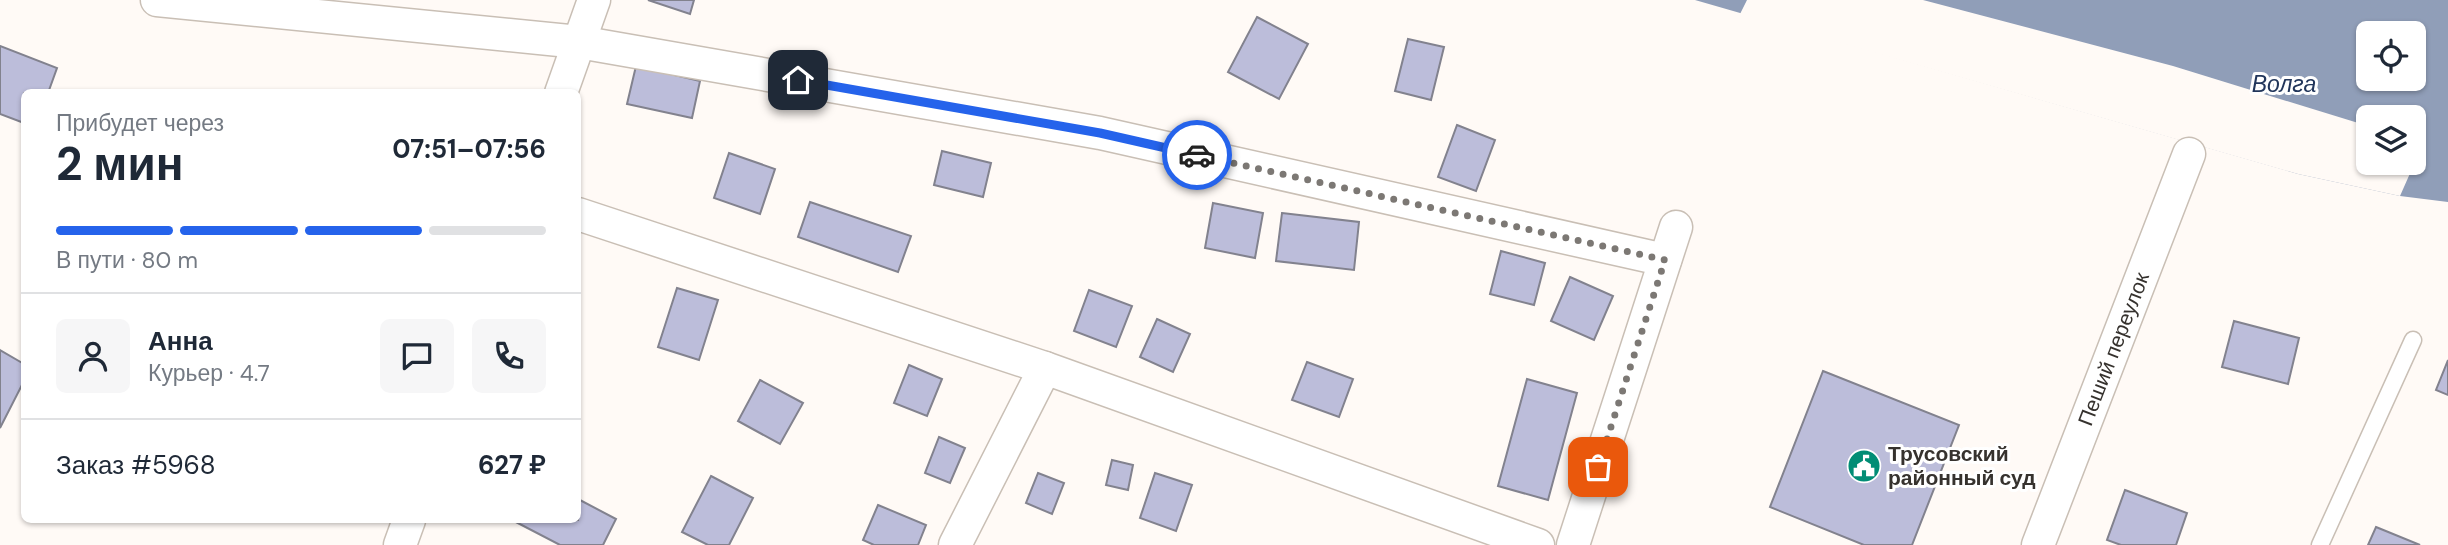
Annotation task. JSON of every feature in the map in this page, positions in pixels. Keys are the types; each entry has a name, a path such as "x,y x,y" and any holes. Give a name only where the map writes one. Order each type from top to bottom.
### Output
{"street":[{"path":"157,0 579,42 1100,133 1665,260"},
{"path":"562,89 594,0"},
{"name":"Пеший переулок","path":"2038,545 2189,154"},
{"path":"581,215 1045,368 1538,545"},
{"path":"1573,545 1676,227"},
{"path":"954,545 1045,368"},
{"path":"400,545 408,523"}],"lane":[{"path":"2320,545 2413,341"}],"water":[{"name":"Волга","path":"1695,0 2448,0 2448,202 2400,196 2298,174"}],"pier":[{"path":"1747,0 1923,0 2173,66 2356,122 2356,175 2409,175 2400,196 2298,174 1740,14"}],"building":[{"path":"648,0 694,0 690,14"},
{"path":"1257,17 1308,44 1279,99 1228,72"},
{"path":"1408,39 1444,47 1431,100 1395,91"},
{"path":"0,46 57,68 49,89 21,89 21,122 0,114"},
{"path":"636,66 700,81 692,118 627,104"},
{"path":"1457,125 1495,140 1476,191 1438,177"},
{"path":"942,151 991,163 983,197 934,185"},
{"path":"729,153 775,169 760,214 714,198"},
{"path":"810,202 911,236 898,272 798,237"},
{"path":"1213,203 1263,213 1255,258 1205,248"},
{"path":"1282,213 1359,222 1354,270 1276,261"},
{"path":"1501,251 1545,263 1534,305 1490,294"},
{"path":"1570,277 1613,296 1594,340 1551,321"},
{"path":"677,288 718,300 699,360 658,347"},
{"path":"1089,290 1132,306 1116,347 1074,331"},
{"path":"1157,319 1190,334 1173,372 1140,357"},
{"path":"2234,321 2299,338 2288,384 2222,367"},
{"path":"0,350 21,362 21,387 0,428"},
{"path":"2448,360 2448,395 2436,390"},
{"path":"1307,362 1353,379 1339,417 1292,400"},
{"path":"909,365 942,379 927,416 894,403"},
{"name":"Трусовский районный суд","path":"1823,371 1959,425 1912,545 1864,545 1770,507"},
{"path":"1527,379 1577,393 1548,500 1498,486"},
{"path":"760,380 803,403 780,444 738,421"},
{"path":"939,437 965,448 950,483 925,473"},
{"path":"1112,460 1133,465 1128,490 1106,485"},
{"path":"1038,473 1064,483 1052,514 1026,503"},
{"path":"1155,473 1192,485 1176,531 1140,518"},
{"path":"711,476 753,498 729,545 708,545 682,532"},
{"path":"2125,490 2187,513 2176,545 2121,545 2107,540"},
{"path":"581,501 616,519 603,545 560,545 518,523 581,523"},
{"path":"878,505 926,525 918,545 874,545 863,540"},
{"path":"2376,527 2420,545 2368,545"}],"way so far":[{"path":"1197,155 1665,260 1598,467"}],"place":[{"name":"Трусовский районный суд","path":"1864,466"}],"route":[{"path":"798,80 1100,133 1197,155"}]}
